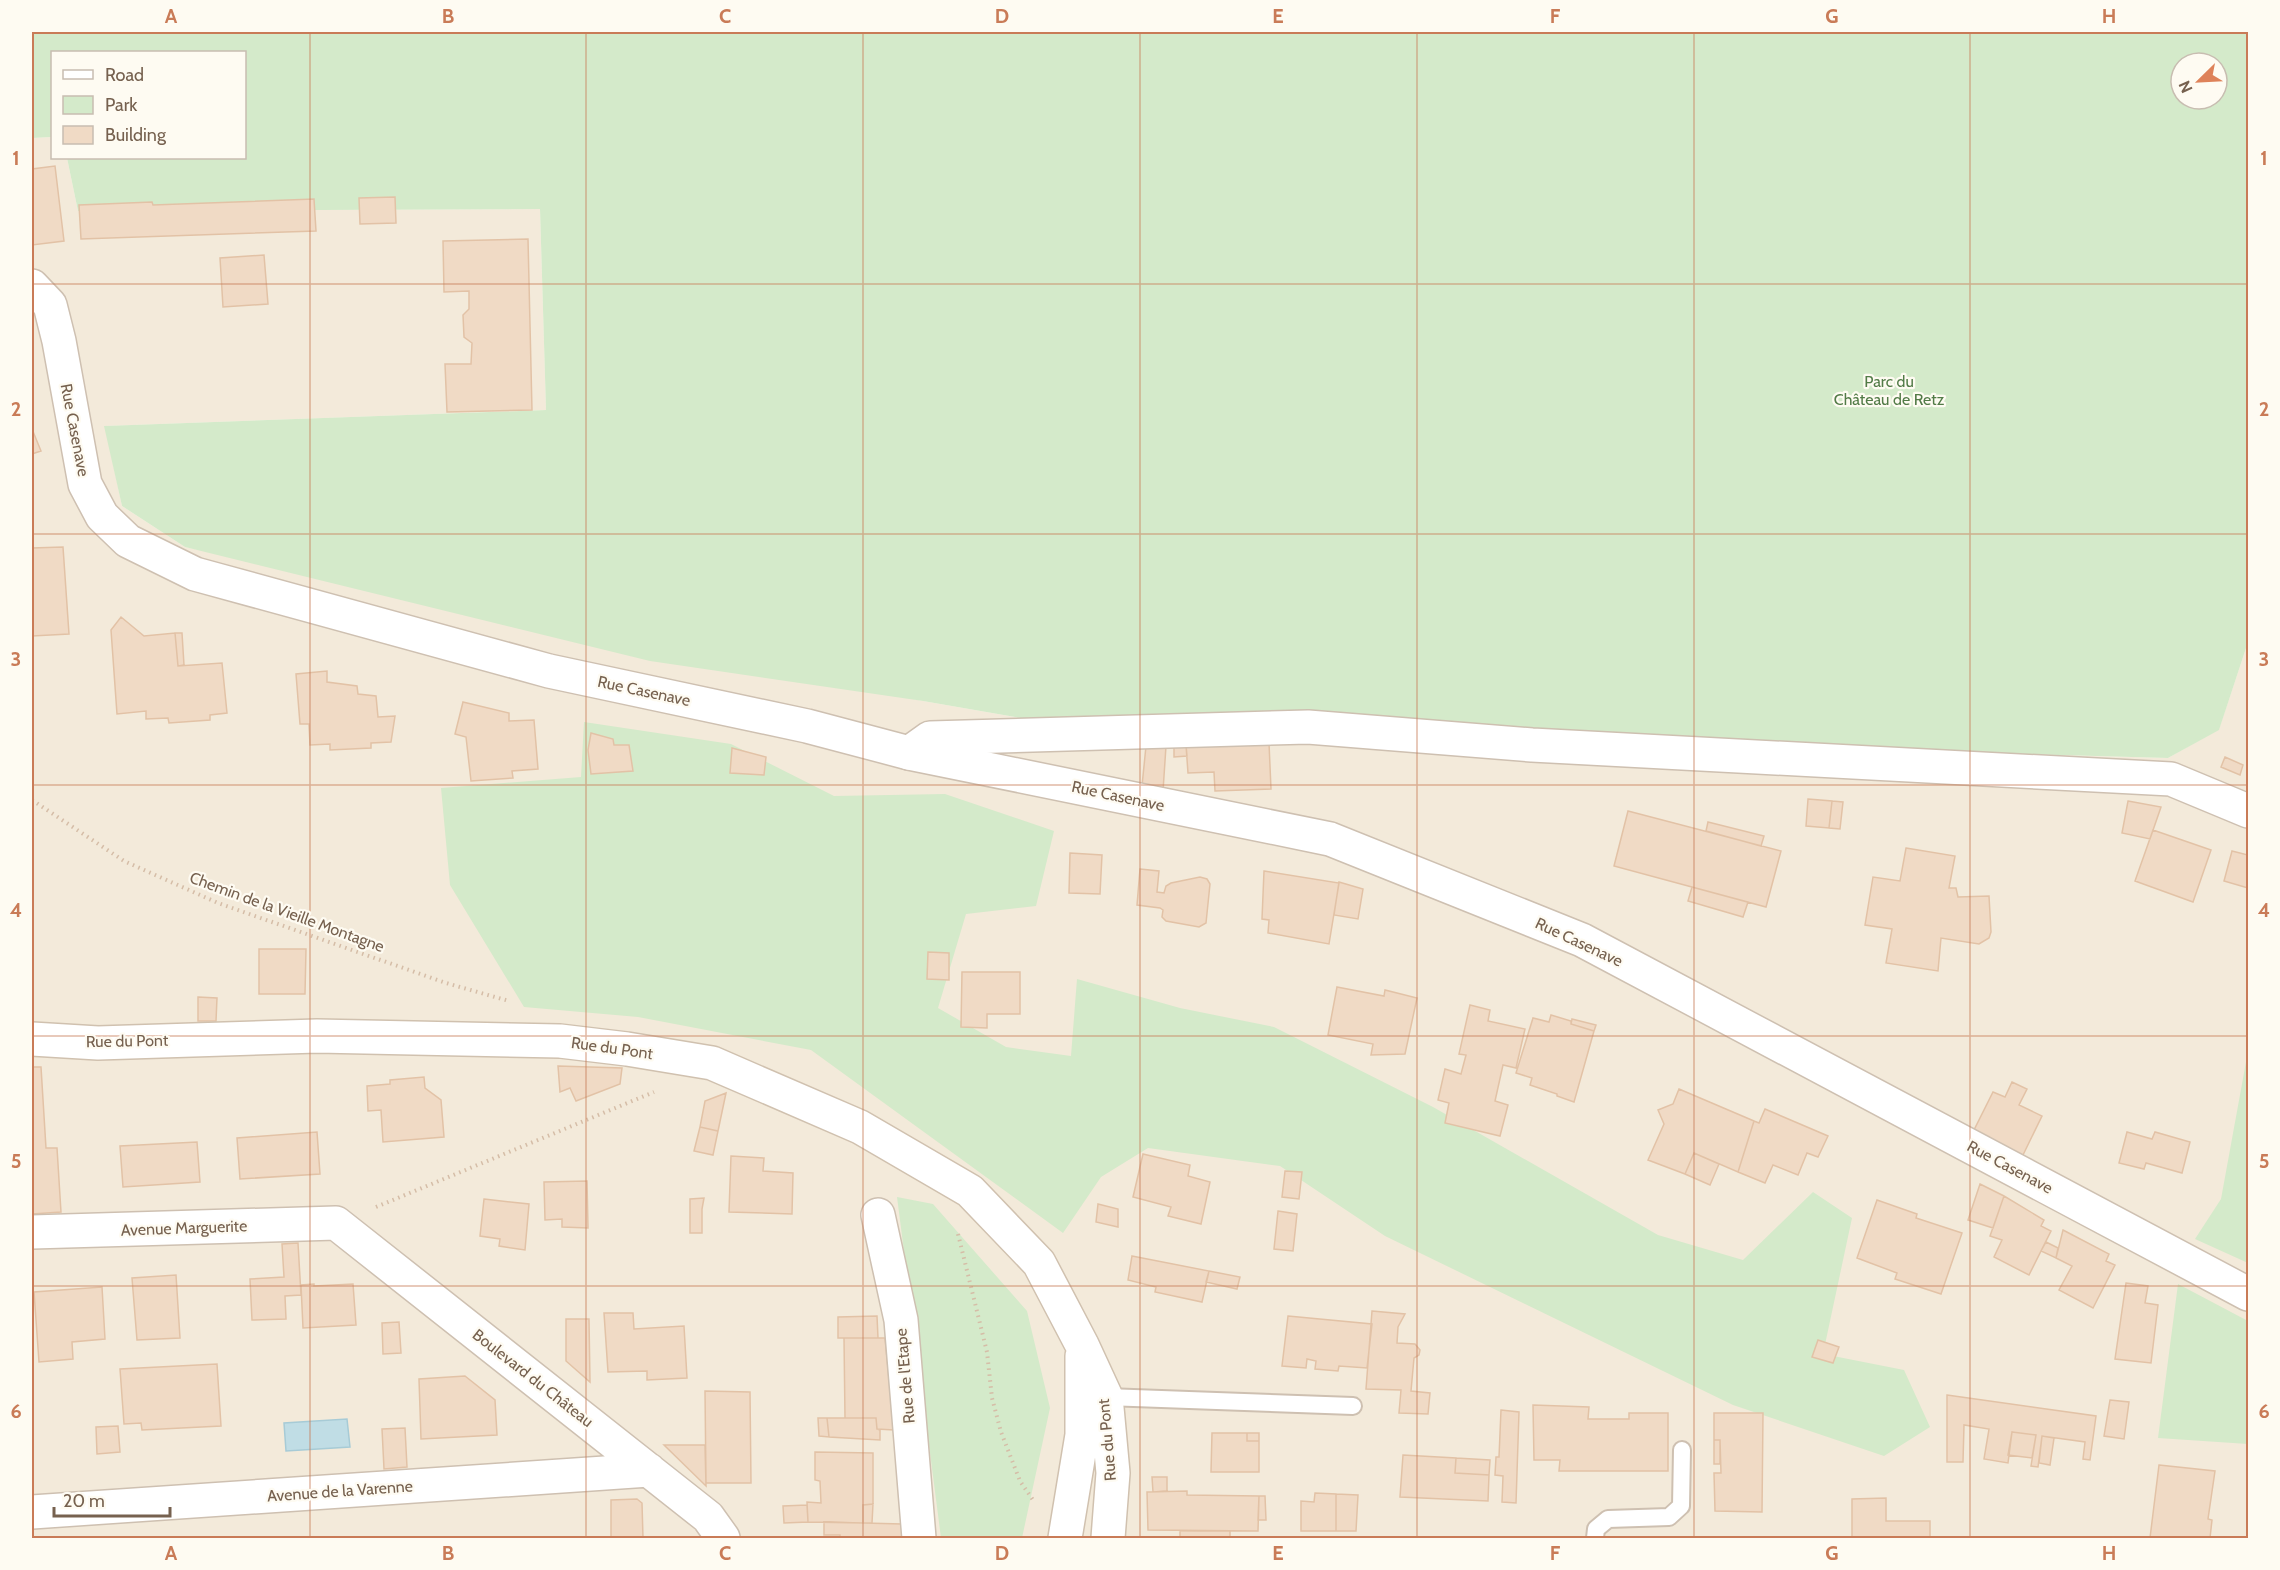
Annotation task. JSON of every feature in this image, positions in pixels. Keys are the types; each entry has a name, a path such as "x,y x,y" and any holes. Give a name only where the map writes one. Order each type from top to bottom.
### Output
{"street":[{"name":"Rue Casenave","path":"32,286 50,304 85,484 102,516 128,541 195,574 549,671 807,726 909,753 1330,839 1582,940 2248,1294"},
{"path":"909,753 930,738 1308,727 1532,745 2170,779 2248,811"},
{"name":"Rue du Pont","path":"32,1039 98,1043 317,1036 560,1041 712,1063 860,1127 970,1191 1039,1263 1106,1397 1113,1473 1107,1539"},
{"name":"Rue de l'Etape","path":"878,1215 901,1320 919,1539"},
{"name":"Avenue Marguerite","path":"32,1233 336,1224"},
{"name":"Boulevard du Château","path":"336,1224 708,1517 723,1539"},
{"name":"Rue du Pont","path":"1065,1539 1082,1436 1082,1345"},
{"name":"Avenue de la Varenne","path":"32,1512 649,1470"}],"lane":[{"path":"1106,1397 1353,1406"},
{"path":"1596,1539 1596,1529 1608,1519 1669,1517 1681,1506 1682,1450"}],"path":[{"name":"Chemin de la Vieille Montagne","path":"32,800 124,861 218,903 446,983 515,1003"},
{"path":"336,1224 655,1092"},
{"path":"957,1228 987,1352 992,1398 1001,1432 1020,1482 1033,1500"}],"shaded area":[{"path":"51,137 51,159 67,159 78,211 540,209 546,410 105,426 122,506 185,547 923,701 1078,728 2168,758 2219,729 2248,642 2248,1538 32,1538 32,138"}],"green space":[{"name":"Parc du Château de Retz","path":"32,32 2248,32 2248,642 2219,730 2168,758 1078,728 923,701 650,661 185,547 122,506 104,426 546,410 540,209 78,211 67,159 246,159 246,51 51,51 51,137 32,138"},
{"path":"584,722 731,744 834,796 945,794 1054,831 1036,906 966,914 938,1008 1006,1047 1071,1056 1077,979 1180,1008 1274,1027 1433,1107 1658,1235 1743,1260 1813,1192 1852,1218 1823,1354 1904,1370 1930,1427 1884,1456 1733,1405 1385,1236 1280,1166 1148,1148 1101,1177 1063,1233 811,1050 638,1017 524,1007 450,885 441,788 581,777"},
{"path":"2248,1051 2248,1263 2195,1239 2221,1199"},
{"path":"897,1197 933,1204 1027,1311 1050,1408 1022,1538 941,1538"},
{"path":"2178,1284 2248,1321 2248,1444 2158,1438"}],"water":[{"path":"347,1419 350,1447 286,1451 284,1423"}],"building":[{"path":"55,166 64,241 32,245 32,169"},
{"path":"395,197 396,223 360,224 359,198"},
{"path":"314,199 316,231 81,239 79,205 152,202 153,205"},
{"path":"528,239 532,410 447,412 445,364 471,364 472,343 464,337 463,315 469,309 469,291 444,292 443,241"},
{"path":"264,255 268,304 223,307 220,258"},
{"path":"32,429 41,451 32,454"},
{"path":"63,547 69,634 32,636 32,548"},
{"path":"121,617 144,636 175,633 178,666 222,663 227,713 210,715 210,720 169,723 168,718 146,719 146,711 117,714 111,630"},
{"path":"175,633 182,633 184,665 178,666"},
{"path":"327,671 327,682 357,686 358,694 376,696 378,717 395,716 391,742 371,743 371,748 330,750 330,744 310,745 309,724 300,724 296,674"},
{"path":"463,702 509,713 509,721 534,720 538,769 512,771 513,778 471,781 466,737 455,734"},
{"path":"591,733 613,739 614,745 629,745 633,771 591,774 588,750"},
{"path":"1269,743 1271,789 1215,791 1214,772 1188,773 1186,745"},
{"path":"1174,745 1186,745 1187,756 1174,757"},
{"path":"1146,746 1166,746 1163,791 1142,786"},
{"path":"732,748 766,757 764,775 730,773"},
{"path":"2225,757 2243,765 2240,775 2221,767"},
{"path":"1808,799 1832,801 1829,828 1806,826"},
{"path":"1832,801 1843,802 1840,829 1829,828"},
{"path":"2128,801 2161,807 2150,839 2122,833"},
{"path":"1628,811 1781,851 1766,907 1614,866"},
{"path":"1708,822 1764,836 1761,846 1706,831"},
{"path":"2153,830 2211,850 2193,902 2135,881"},
{"path":"1906,848 1955,856 1949,888 1956,888 1958,897 1989,896 1991,932 1989,938 1979,944 1941,938 1938,971 1886,963 1892,929 1865,925 1873,877 1900,881"},
{"path":"2232,851 2248,855 2248,888 2224,881"},
{"path":"1070,853 1102,855 1100,894 1069,893"},
{"path":"1140,869 1159,871 1157,892 1164,893 1166,886 1171,883 1200,877 1207,879 1210,884 1206,923 1199,927 1166,921 1162,917 1163,910 1160,908 1137,905"},
{"path":"1264,871 1339,883 1329,944 1268,933 1269,920 1262,919"},
{"path":"1339,882 1363,889 1358,919 1334,915"},
{"path":"1692,887 1748,902 1743,917 1688,901"},
{"path":"259,949 306,949 305,994 259,994"},
{"path":"928,952 949,953 949,980 927,979"},
{"path":"962,972 1020,972 1020,1014 987,1014 987,1028 961,1027"},
{"path":"1337,987 1384,996 1385,990 1417,998 1405,1054 1371,1055 1373,1044 1328,1035"},
{"path":"198,997 217,998 216,1021 198,1021"},
{"path":"1470,1005 1490,1010 1488,1021 1525,1029 1516,1068 1503,1065 1495,1101 1508,1105 1500,1136 1445,1123 1449,1103 1438,1100 1445,1069 1461,1074 1466,1055 1459,1054"},
{"path":"1551,1015 1594,1031 1574,1102 1530,1085 1532,1078 1516,1073 1533,1018 1549,1022"},
{"path":"1572,1019 1596,1025 1594,1031 1571,1024"},
{"path":"558,1066 622,1068 620,1084 576,1101 570,1088 560,1092"},
{"path":"32,1067 41,1067 46,1148 57,1148 61,1212 32,1214"},
{"path":"424,1077 425,1088 441,1100 444,1137 383,1142 381,1110 368,1111 367,1086 390,1084 390,1080"},
{"path":"2012,1082 2027,1089 2019,1105 2042,1116 2022,1157 1973,1132 1993,1092 2005,1097"},
{"path":"1679,1089 1754,1121 1738,1172 1694,1153 1685,1174 1648,1160 1664,1124 1658,1110 1673,1104"},
{"path":"726,1093 718,1131 700,1127 705,1101"},
{"path":"1765,1109 1828,1136 1818,1157 1807,1153 1798,1175 1773,1165 1765,1183 1738,1172 1754,1121 1759,1123"},
{"path":"700,1127 718,1131 713,1155 694,1151"},
{"path":"317,1132 320,1174 240,1179 237,1138"},
{"path":"2127,1132 2152,1139 2155,1132 2190,1142 2182,1173 2146,1163 2144,1169 2119,1163"},
{"path":"197,1142 200,1182 123,1187 120,1146"},
{"path":"1694,1153 1719,1164 1710,1185 1685,1174"},
{"path":"1143,1154 1190,1165 1188,1176 1210,1182 1201,1224 1168,1216 1171,1207 1133,1197"},
{"path":"731,1156 764,1158 763,1171 793,1173 792,1214 729,1212"},
{"path":"1285,1171 1302,1172 1299,1199 1282,1197"},
{"path":"587,1181 588,1228 562,1227 562,1219 545,1220 544,1182"},
{"path":"1980,1184 2004,1196 1993,1228 1968,1220"},
{"path":"2004,1196 2044,1220 2041,1226 2051,1231 2029,1275 1994,1257 2002,1240 1990,1236"},
{"path":"704,1198 702,1233 690,1233 690,1199"},
{"path":"484,1199 529,1204 525,1250 499,1246 500,1239 480,1236"},
{"path":"1877,1200 1917,1214 1916,1218 1962,1233 1941,1294 1895,1279 1897,1273 1857,1258"},
{"path":"1098,1204 1118,1209 1118,1227 1096,1222"},
{"path":"1278,1211 1297,1214 1293,1251 1274,1249"},
{"path":"2063,1230 2109,1254 2106,1261 2115,1265 2093,1308 2059,1290 2072,1266 2056,1258"},
{"path":"2046,1242 2058,1248 2056,1258 2041,1251"},
{"path":"298,1243 301,1295 285,1296 286,1319 252,1320 250,1279 284,1277 282,1244"},
{"path":"1132,1256 1209,1271 1202,1302 1155,1292 1156,1287 1128,1280"},
{"path":"1209,1271 1240,1277 1237,1289 1206,1282"},
{"path":"176,1275 180,1338 137,1340 132,1278"},
{"path":"2126,1283 2148,1286 2145,1303 2158,1305 2151,1363 2115,1359"},
{"path":"314,1284 314,1286 353,1284 356,1325 303,1328 301,1285"},
{"path":"102,1287 105,1339 72,1342 73,1359 39,1362 34,1292"},
{"path":"1372,1311 1405,1314 1398,1327 1397,1343 1415,1344 1420,1350 1419,1355 1414,1358 1411,1391 1430,1393 1428,1414 1399,1413 1401,1390 1366,1389"},
{"path":"604,1313 633,1313 634,1329 684,1326 687,1378 647,1380 647,1371 608,1372"},
{"path":"877,1316 878,1338 838,1338 838,1317"},
{"path":"1288,1316 1372,1324 1367,1368 1339,1366 1338,1371 1315,1369 1316,1361 1307,1359 1306,1368 1282,1366"},
{"path":"566,1319 589,1319 590,1382 566,1361"},
{"path":"399,1322 401,1353 383,1354 382,1323"},
{"path":"844,1338 885,1338 894,1430 877,1429 876,1418 845,1418"},
{"path":"1818,1340 1839,1347 1833,1363 1812,1357"},
{"path":"217,1364 221,1426 142,1430 141,1423 124,1424 120,1369"},
{"path":"465,1376 495,1400 497,1435 421,1439 419,1379"},
{"path":"705,1391 750,1392 751,1483 706,1483"},
{"path":"1947,1395 2096,1416 2090,1460 2083,1459 2085,1442 2042,1436 2038,1467 2031,1466 2036,1435 2012,1432 2008,1463 1984,1459 1989,1429 1964,1425 1963,1462 1947,1462"},
{"path":"2110,1400 2129,1402 2124,1439 2104,1436"},
{"path":"1533,1405 1589,1407 1588,1419 1629,1419 1629,1413 1668,1413 1668,1471 1559,1471 1560,1460 1534,1460"},
{"path":"1501,1410 1519,1412 1516,1503 1502,1502 1503,1476 1495,1475 1496,1457 1499,1457"},
{"path":"1714,1413 1763,1413 1762,1512 1715,1511 1714,1473 1721,1473 1720,1440 1714,1440"},
{"path":"818,1418 827,1418 829,1437 819,1436"},
{"path":"827,1418 876,1418 880,1440 829,1437"},
{"path":"118,1426 120,1452 97,1454 96,1427"},
{"path":"405,1428 407,1467 384,1469 382,1429"},
{"path":"2012,1432 2036,1435 2032,1458 2008,1455"},
{"path":"1212,1433 1247,1433 1247,1441 1259,1441 1259,1472 1211,1472"},
{"path":"1247,1433 1259,1433 1259,1441 1247,1441"},
{"path":"2042,1436 2054,1438 2050,1465 2039,1463"},
{"path":"1714,1440 1720,1440 1720,1464 1714,1464"},
{"path":"664,1445 705,1445 706,1486"},
{"path":"815,1452 873,1453 873,1504 863,1505 863,1523 808,1522 807,1502 821,1503 820,1481 815,1480"},
{"path":"1403,1455 1456,1458 1455,1473 1489,1475 1488,1501 1400,1497"},
{"path":"1456,1458 1490,1460 1489,1475 1455,1473"},
{"path":"2159,1465 2215,1471 2208,1519 2212,1520 2210,1538 2150,1538"},
{"path":"1152,1477 1167,1477 1167,1491 1153,1492"},
{"path":"1187,1491 1187,1495 1259,1496 1258,1531 1148,1530 1147,1492"},
{"path":"1315,1493 1336,1494 1336,1531 1301,1531 1301,1501 1314,1502"},
{"path":"1336,1494 1358,1495 1356,1531 1336,1531"},
{"path":"1259,1496 1265,1496 1266,1520 1258,1520"},
{"path":"1886,1498 1886,1521 1930,1521 1930,1538 1852,1538 1852,1499"},
{"path":"637,1499 642,1503 643,1538 611,1538 611,1500"},
{"path":"873,1504 872,1523 863,1523 863,1505"},
{"path":"807,1505 808,1522 784,1523 783,1506"},
{"path":"824,1522 902,1524 903,1538 840,1538 840,1535 824,1535"},
{"path":"1180,1531 1230,1531 1230,1538 1180,1538"}]}
